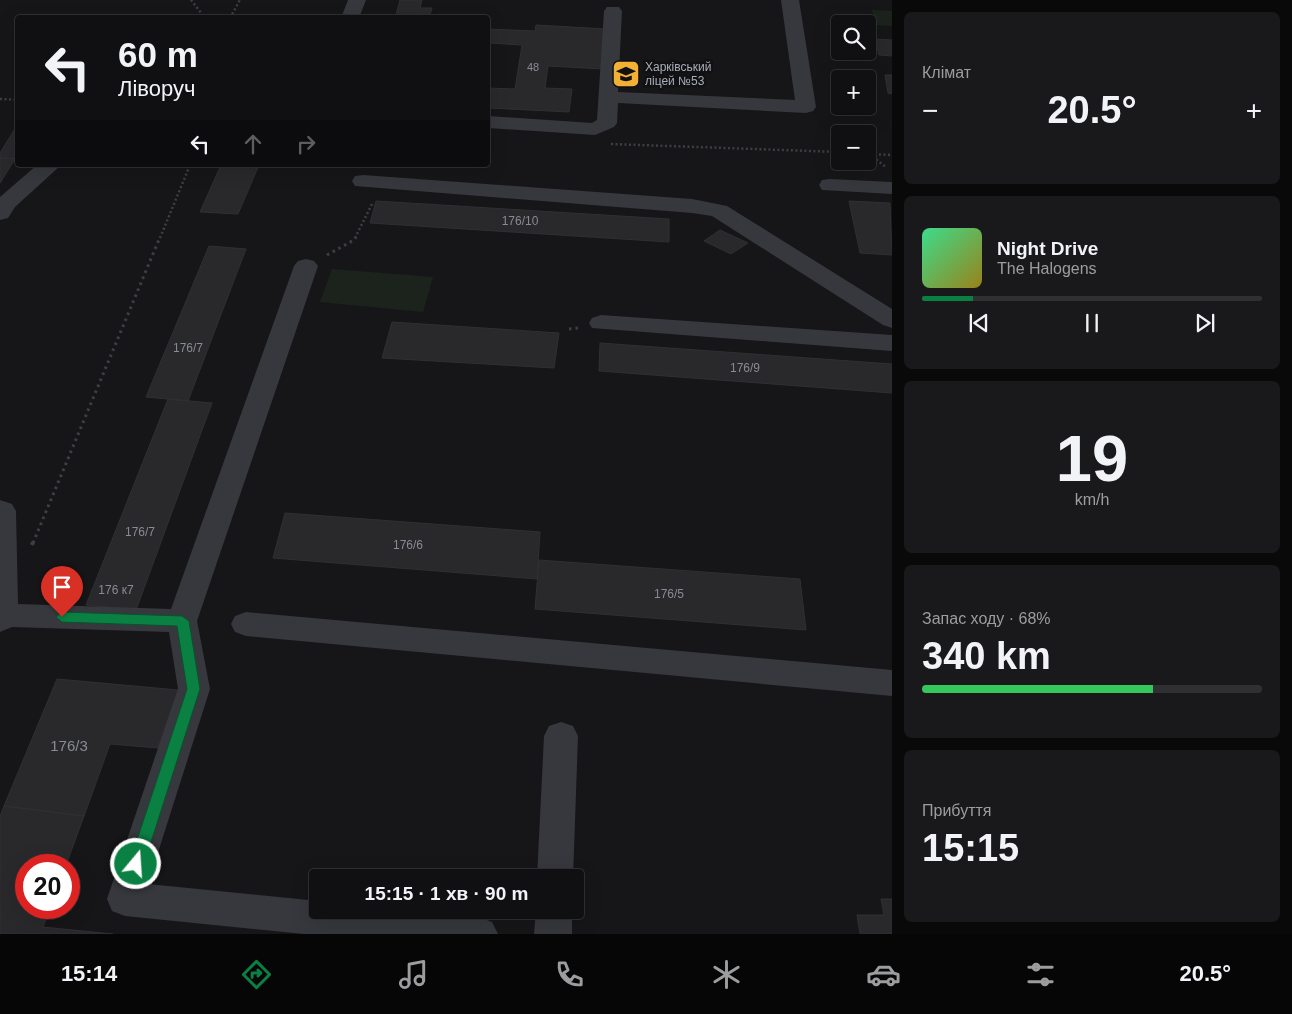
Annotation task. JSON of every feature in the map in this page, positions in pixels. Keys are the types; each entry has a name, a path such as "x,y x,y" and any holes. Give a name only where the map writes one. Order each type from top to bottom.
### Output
{"lane":[{"path":"351,15 357,0"},
{"path":"610,98 806,107 790,0"},
{"path":"490,122 595,129 608,123 613,11"},
{"path":"0,213 6,203 48,167"},
{"path":"373,182 692,206 719,211 892,320"},
{"path":"830,185 892,188"},
{"path":"306,266 182,621 194,689 125,899 478,934"},
{"path":"601,323 892,343"},
{"path":"0,510 2,512 1,617 182,621"},
{"path":"246,624 892,683"},
{"path":"555,869 561,736"},
{"path":"553,934 554,919"}],"path":[{"path":"191,0 203,15"},
{"path":"232,15 240,0"},
{"path":"0,99 15,100"},
{"path":"605,144 831,152"},
{"path":"876,154 892,155"},
{"path":"876,160 892,172"},
{"path":"29,550 189,167"},
{"path":"306,266 354,240 373,182"}],"shaded area":[{"path":"872,10 892,11 892,26 876,25 876,15 873,15"},
{"path":"332,269 433,277 423,312 320,302"}],"building":[{"path":"400,0 422,0 420,8 432,8 430,15 396,15"},
{"path":"536,25 606,29 603,69 548,66 545,88 572,89 569,112 490,108 490,88 515,89 522,45 490,43 490,29 535,31"},
{"path":"876,39 892,40 892,56 879,55"},
{"path":"885,75 892,75 892,94 888,93"},
{"path":"15,129 15,159 0,158 0,153"},
{"path":"0,158 15,159 0,183"},
{"path":"220,167 258,167 238,214 200,212"},
{"path":"376,201 669,219 669,242 370,223"},
{"path":"849,201 890,203 892,255 860,253"},
{"path":"720,230 748,243 731,254 704,241"},
{"path":"209,246 246,249 188,401 146,397"},
{"path":"392,322 559,333 554,368 382,358"},
{"path":"600,343 892,364 892,393 599,371"},
{"path":"168,399 212,403 136,610 86,605"},
{"path":"285,513 540,532 537,579 273,558"},
{"path":"539,560 800,579 806,630 535,609"},
{"path":"57,679 178,690 158,748 110,744 84,816 4,806"},
{"path":"4,806 84,816 70,854 15,854 15,919 46,919 43,927 113,934 0,934 0,816"},
{"path":"881,899 892,899 892,934 860,934 857,915 884,915"}],"place":[{"name":"Харківський ліцей №53","path":"626,74"}],"route":[{"path":"62,617 182,621 194,689 136,864"}]}
